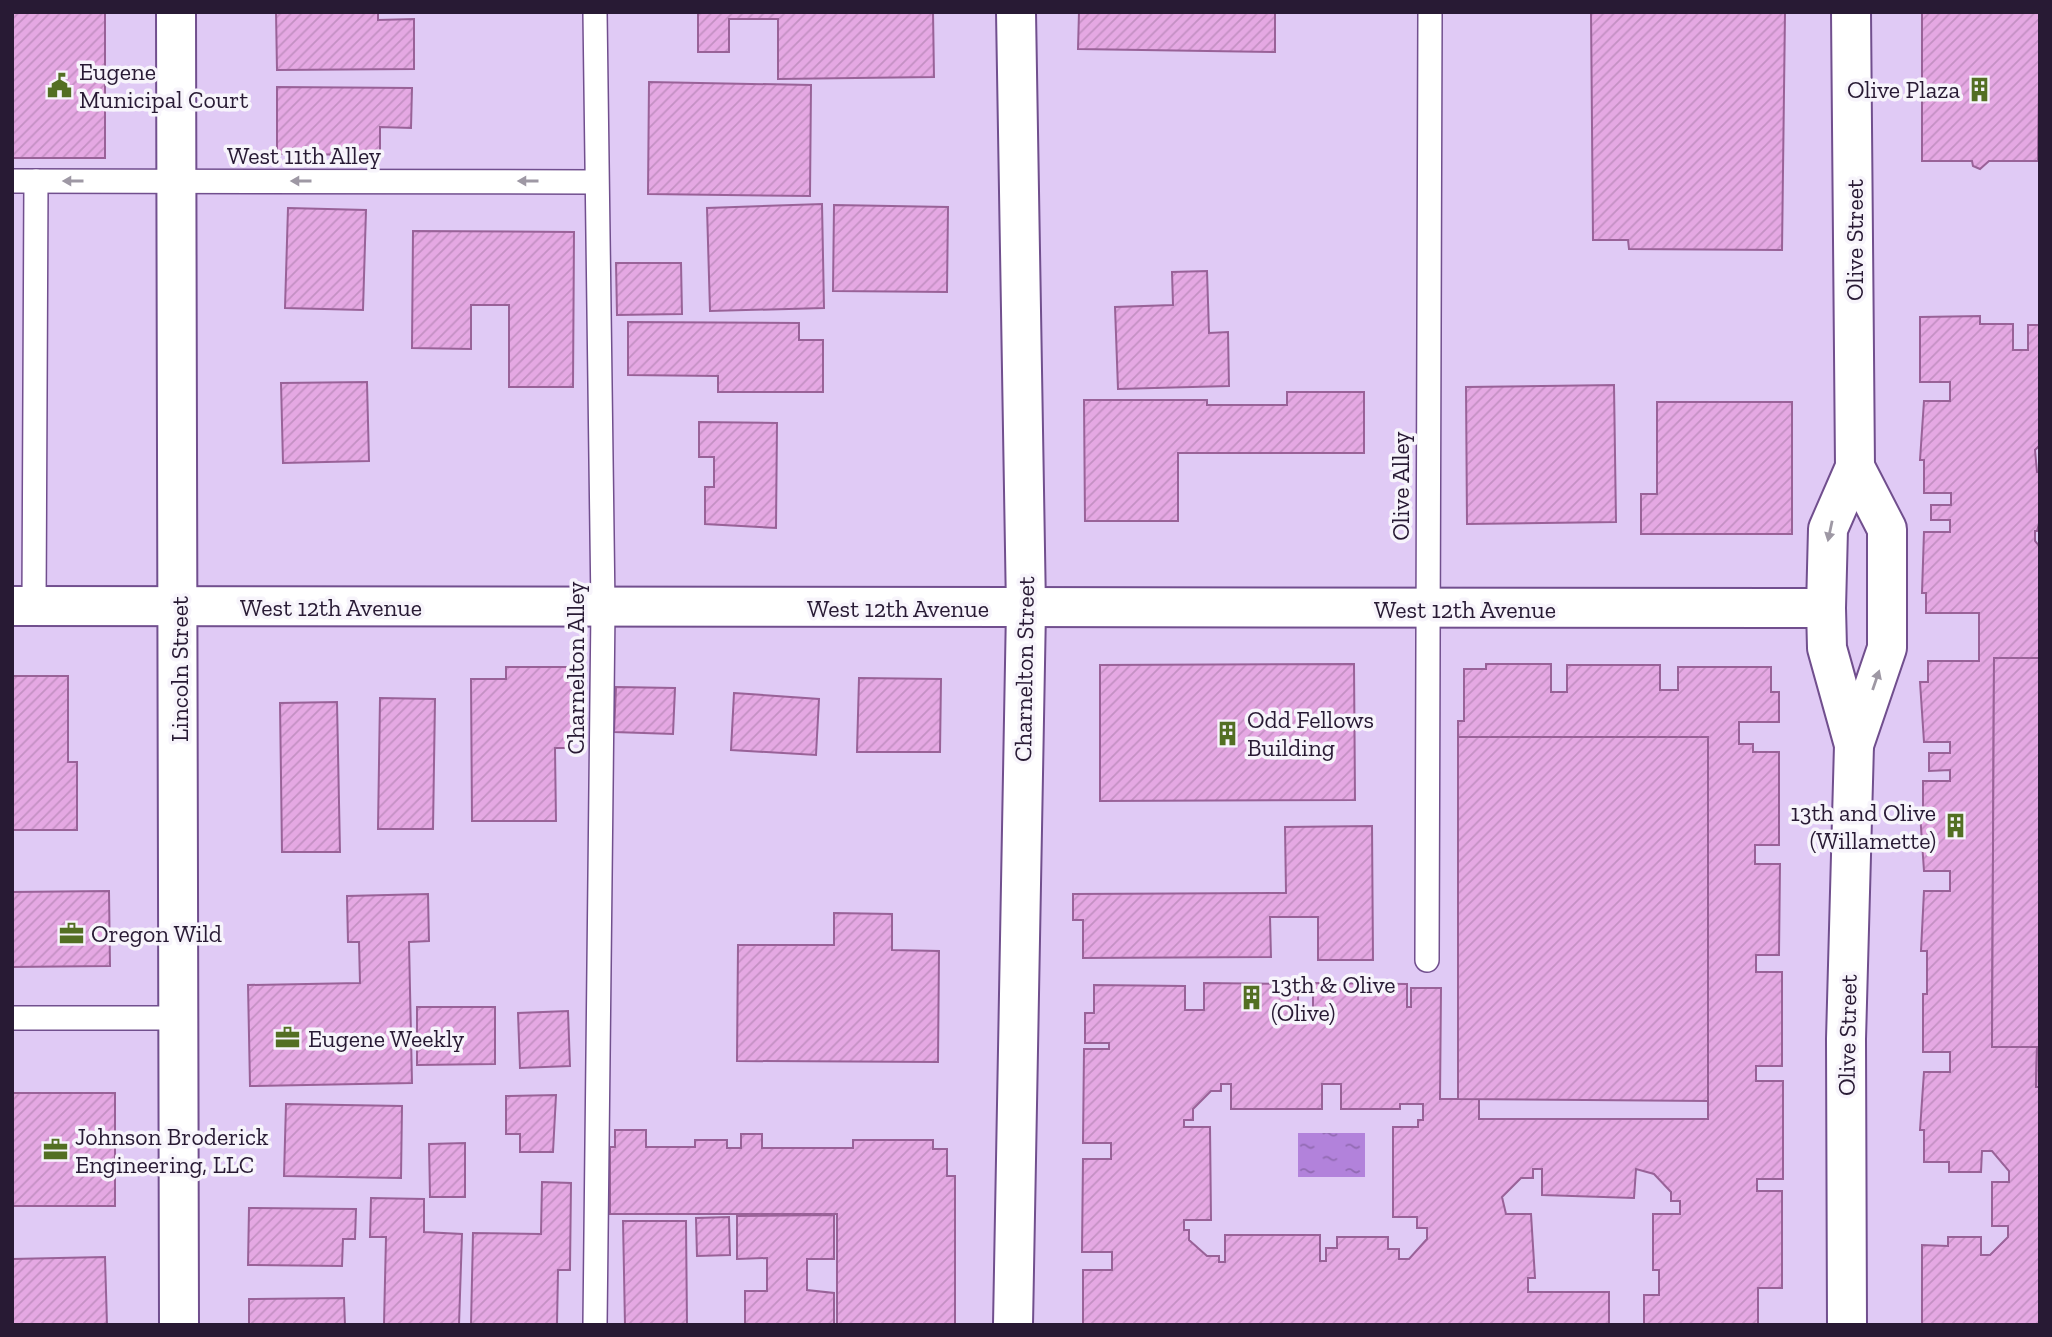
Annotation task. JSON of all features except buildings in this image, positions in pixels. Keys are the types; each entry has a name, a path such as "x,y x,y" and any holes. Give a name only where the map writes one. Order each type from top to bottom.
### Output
{"street":[{"name":"Lincoln Street","path":"176,12 179,1325"},
{"name":"Charnelton Street","path":"1013,1325 1026,609 1017,12"},
{"name":"Olive Street","path":"1847,1325 1846,1039 1854,745 1827,648 1826,608 1828,529 1855,467 1851,12"},
{"name":"Olive Street","path":"1854,745 1887,648 1887,529 1855,467"},
{"name":"West 12th Avenue","path":"23,606 1826,608"}],"lane":[{"name":"Charnelton Alley","path":"595,12 603,608 595,1325"},
{"name":"Olive Alley","path":"1427,960 1426,609 1430,12"},
{"name":"West 11th Alley","path":"12,181 596,182"},
{"path":"23,606 36,181"},
{"path":"12,1017 179,1018"}],"water":[{"path":"1298,1133 1365,1133 1365,1177 1298,1177"}],"place":[{"name":"Eugene Municipal Court","path":"59,85"},
{"name":"Olive Plaza","path":"1980,89"},
{"name":"Odd Fellows Building","path":"1227,733"},
{"name":"13th and Olive (Willamette)","path":"1956,826"},
{"name":"Oregon Wild","path":"71,933"},
{"name":"13th & Olive (Olive)","path":"1251,998"},
{"name":"Eugene Weekly","path":"288,1038"},
{"name":"Johnson Broderick Engineering, LLC","path":"55,1150"}]}
